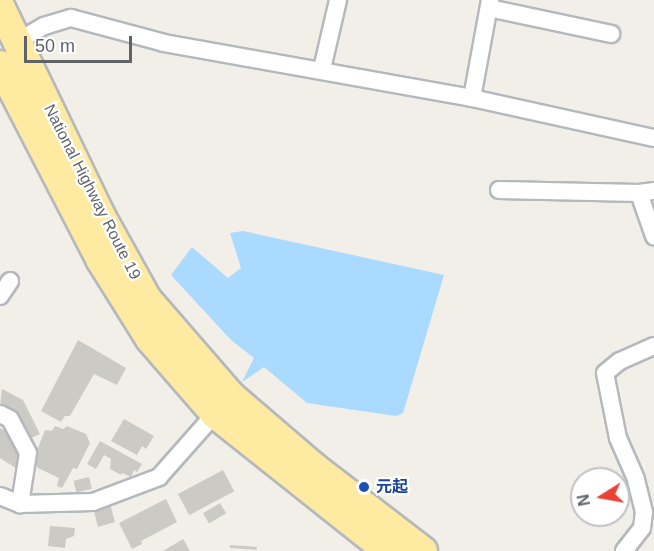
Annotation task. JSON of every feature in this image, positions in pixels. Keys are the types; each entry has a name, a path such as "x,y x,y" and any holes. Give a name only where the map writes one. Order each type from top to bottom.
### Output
{"highway":[{"name":"National Highway Route 19","path":"0,6 101,216 147,299 223,405 315,468 423,551"},
{"name":"National Highway Route 19","path":"0,64 100,258 127,304 162,354 223,405 387,551"}],"street":[{"path":"322,69 338,0"},
{"path":"472,98 490,4 611,34"},
{"path":"18,40 44,26 71,18 164,43 322,69 472,98 654,138"},
{"path":"498,190 647,192 654,236"},
{"path":"0,296 10,281"},
{"path":"624,551 642,528 644,512 636,479 618,438 605,373 620,361 654,346"},
{"path":"0,496 20,504 93,502 159,477 223,405"},
{"path":"0,414 10,419 28,453 20,504"}],"water":[{"path":"243,231 444,275 403,413 396,416 307,403 264,367 242,382 254,358 231,340 171,275 192,247 228,278 241,268 230,233"}],"building":[{"path":"78,340 126,368 117,385 94,374 70,416 65,416 61,422 41,411"},
{"path":"2,389 23,400 40,434 31,438 33,442 29,444 0,407"},
{"path":"124,419 154,436 146,449 142,446 137,455 111,441"},
{"path":"55,426 63,429 67,426 86,434 90,443 77,469 73,468 62,488 57,486 59,478 38,468 33,461 45,430 52,431"},
{"path":"0,428 9,433 21,450 16,468 0,458"},
{"path":"100,441 142,464 137,472 134,470 131,477 122,473 121,475 110,469 111,459 104,455 96,469 87,464"},
{"path":"223,470 234,491 189,515 178,494"},
{"path":"89,477 92,489 76,493 73,481"},
{"path":"166,499 177,522 141,541 142,544 132,549 119,523"},
{"path":"220,503 226,513 209,524 203,513"},
{"path":"110,504 115,522 98,527 94,511"},
{"path":"50,526 75,528 74,536 66,539 65,548 48,546"},
{"path":"183,539 190,551 163,551"},
{"path":"230,545 257,547 257,550 230,548"}],"place":[{"name":"元起","path":"364,487"}]}
